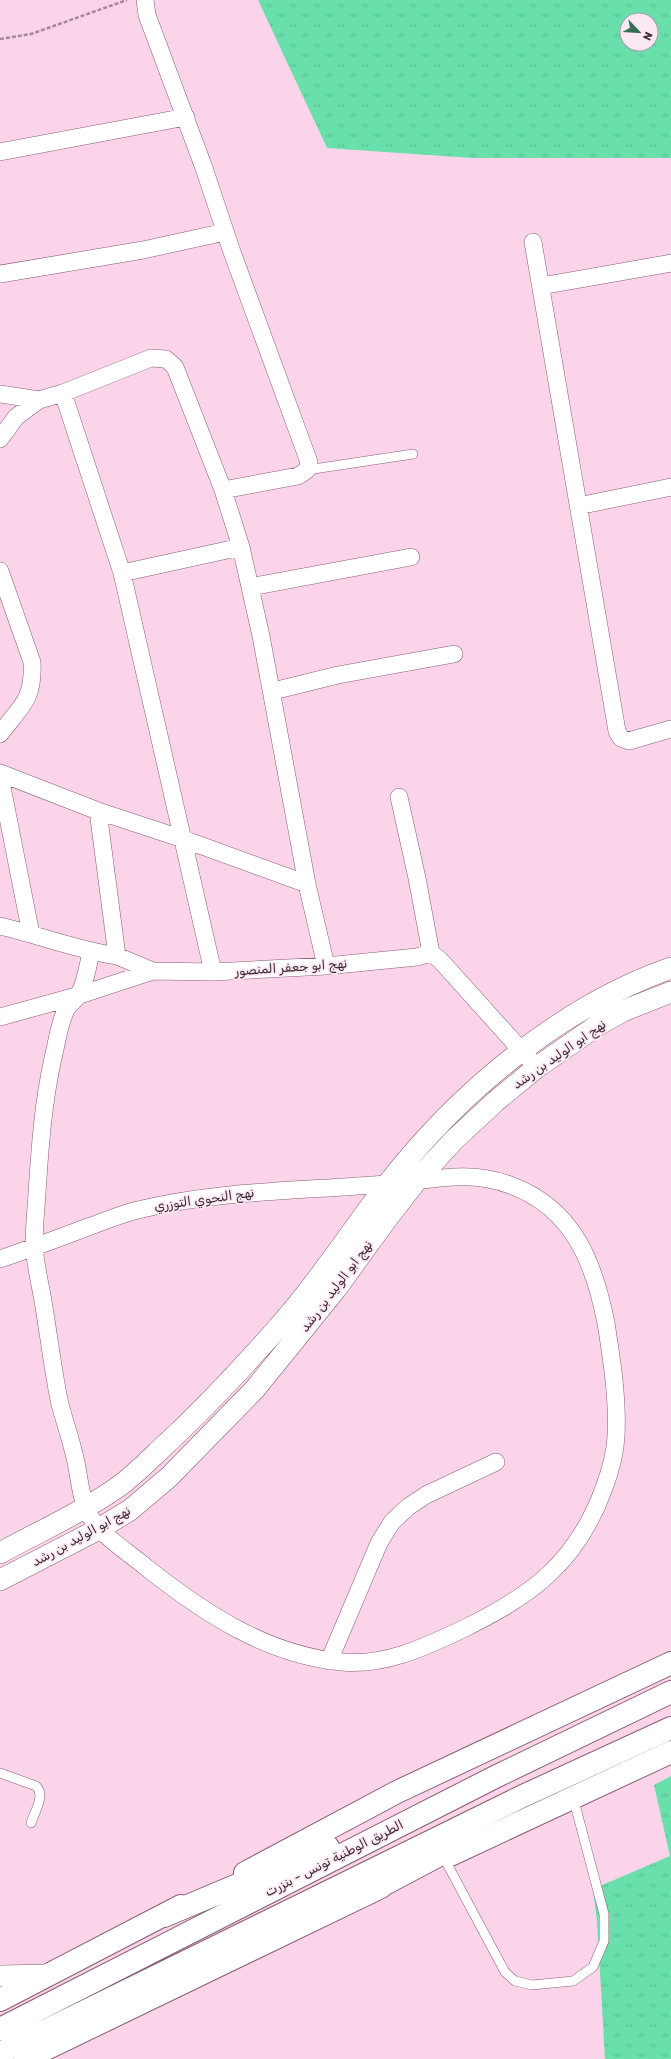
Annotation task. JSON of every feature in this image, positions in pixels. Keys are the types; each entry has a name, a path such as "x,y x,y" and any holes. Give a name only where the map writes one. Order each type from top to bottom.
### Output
{"main road":[{"path":"0,2000 164,1916 397,1792 671,1663"},
{"path":"164,1916 503,1773 671,1681"},
{"name":"الطريق الوطنية تونس - بنزرت","path":"0,2029 503,1773 671,1692"},
{"path":"0,2053 523,1796 671,1728"},
{"path":"364,1895 671,1733"},
{"path":"26,2059 364,1895 671,1752"}],"street":[{"path":"145,0 147,15 186,117 225,232 309,462 307,470 298,476 223,490"},
{"path":"0,152 186,117"},
{"path":"0,274 143,250 225,232"},
{"path":"533,242 617,731 621,738 629,741 671,729"},
{"path":"541,286 671,263"},
{"path":"0,440 16,418 39,400 63,393 151,358 166,359 175,367 223,490 241,548 273,691 307,884 326,966"},
{"path":"63,393 122,573 213,972"},
{"path":"0,394 39,400"},
{"path":"578,506 671,487"},
{"path":"122,573 241,548"},
{"path":"250,587 412,557"},
{"path":"0,571 32,662 33,677 30,693 21,710 0,734"},
{"path":"273,691 338,675 454,654"},
{"path":"0,773 98,811 183,838 307,884"},
{"path":"0,777 31,934"},
{"path":"399,797 417,878 431,953 440,960 522,1050 536,1068"},
{"path":"98,811 117,956"},
{"path":"0,926 92,952 117,956 153,971"},
{"path":"85,1508 78,1465 60,1400 34,1248 41,1130 52,1062 64,1017 68,1007 80,995 92,952"},
{"name":"نهج ابو جعفر المنصور","path":"0,1017 80,995 153,971 213,972 326,966 417,956 431,953"},
{"name":"نهج ابو الوليد بن رشد","path":"0,1553 85,1508 117,1488 202,1411 284,1321 324,1271 387,1184 440,1124 522,1050 593,1004 622,988 671,968"},
{"name":"نهج ابو الوليد بن رشد","path":"0,1580 99,1529 130,1510 169,1477 255,1389 314,1317 417,1180 454,1140 496,1101 536,1068 598,1025 623,1011 671,992"},
{"name":"نهج النحوي التوزري","path":"0,1259 34,1248 130,1212 167,1203 208,1196 260,1191 387,1184 463,1175 487,1178 513,1186 534,1196 553,1210 571,1229 584,1252 596,1279 604,1314 616,1398 616,1442 609,1474 596,1509 575,1546 547,1578 508,1606 443,1639 398,1657 369,1663 329,1661 282,1649 227,1625 173,1588 99,1529 85,1508"},
{"path":"329,1661 379,1543 392,1522 408,1507 426,1495 496,1462"},
{"path":"0,1976 49,1975"}],"lane":[{"path":"307,470 413,454"},
{"path":"0,1772 40,1789 41,1795 31,1823"},
{"path":"444,1858 505,1972 516,1981 532,1985 573,1981 592,1967 604,1941 604,1914 573,1797"}],"path":[{"path":"0,40 31,34 127,0"}],"green space":[{"path":"258,0 671,0 671,158 472,158 327,148"},
{"path":"671,1776 671,2059 605,2059 597,1921 593,1889 670,1856 654,1785"}]}
